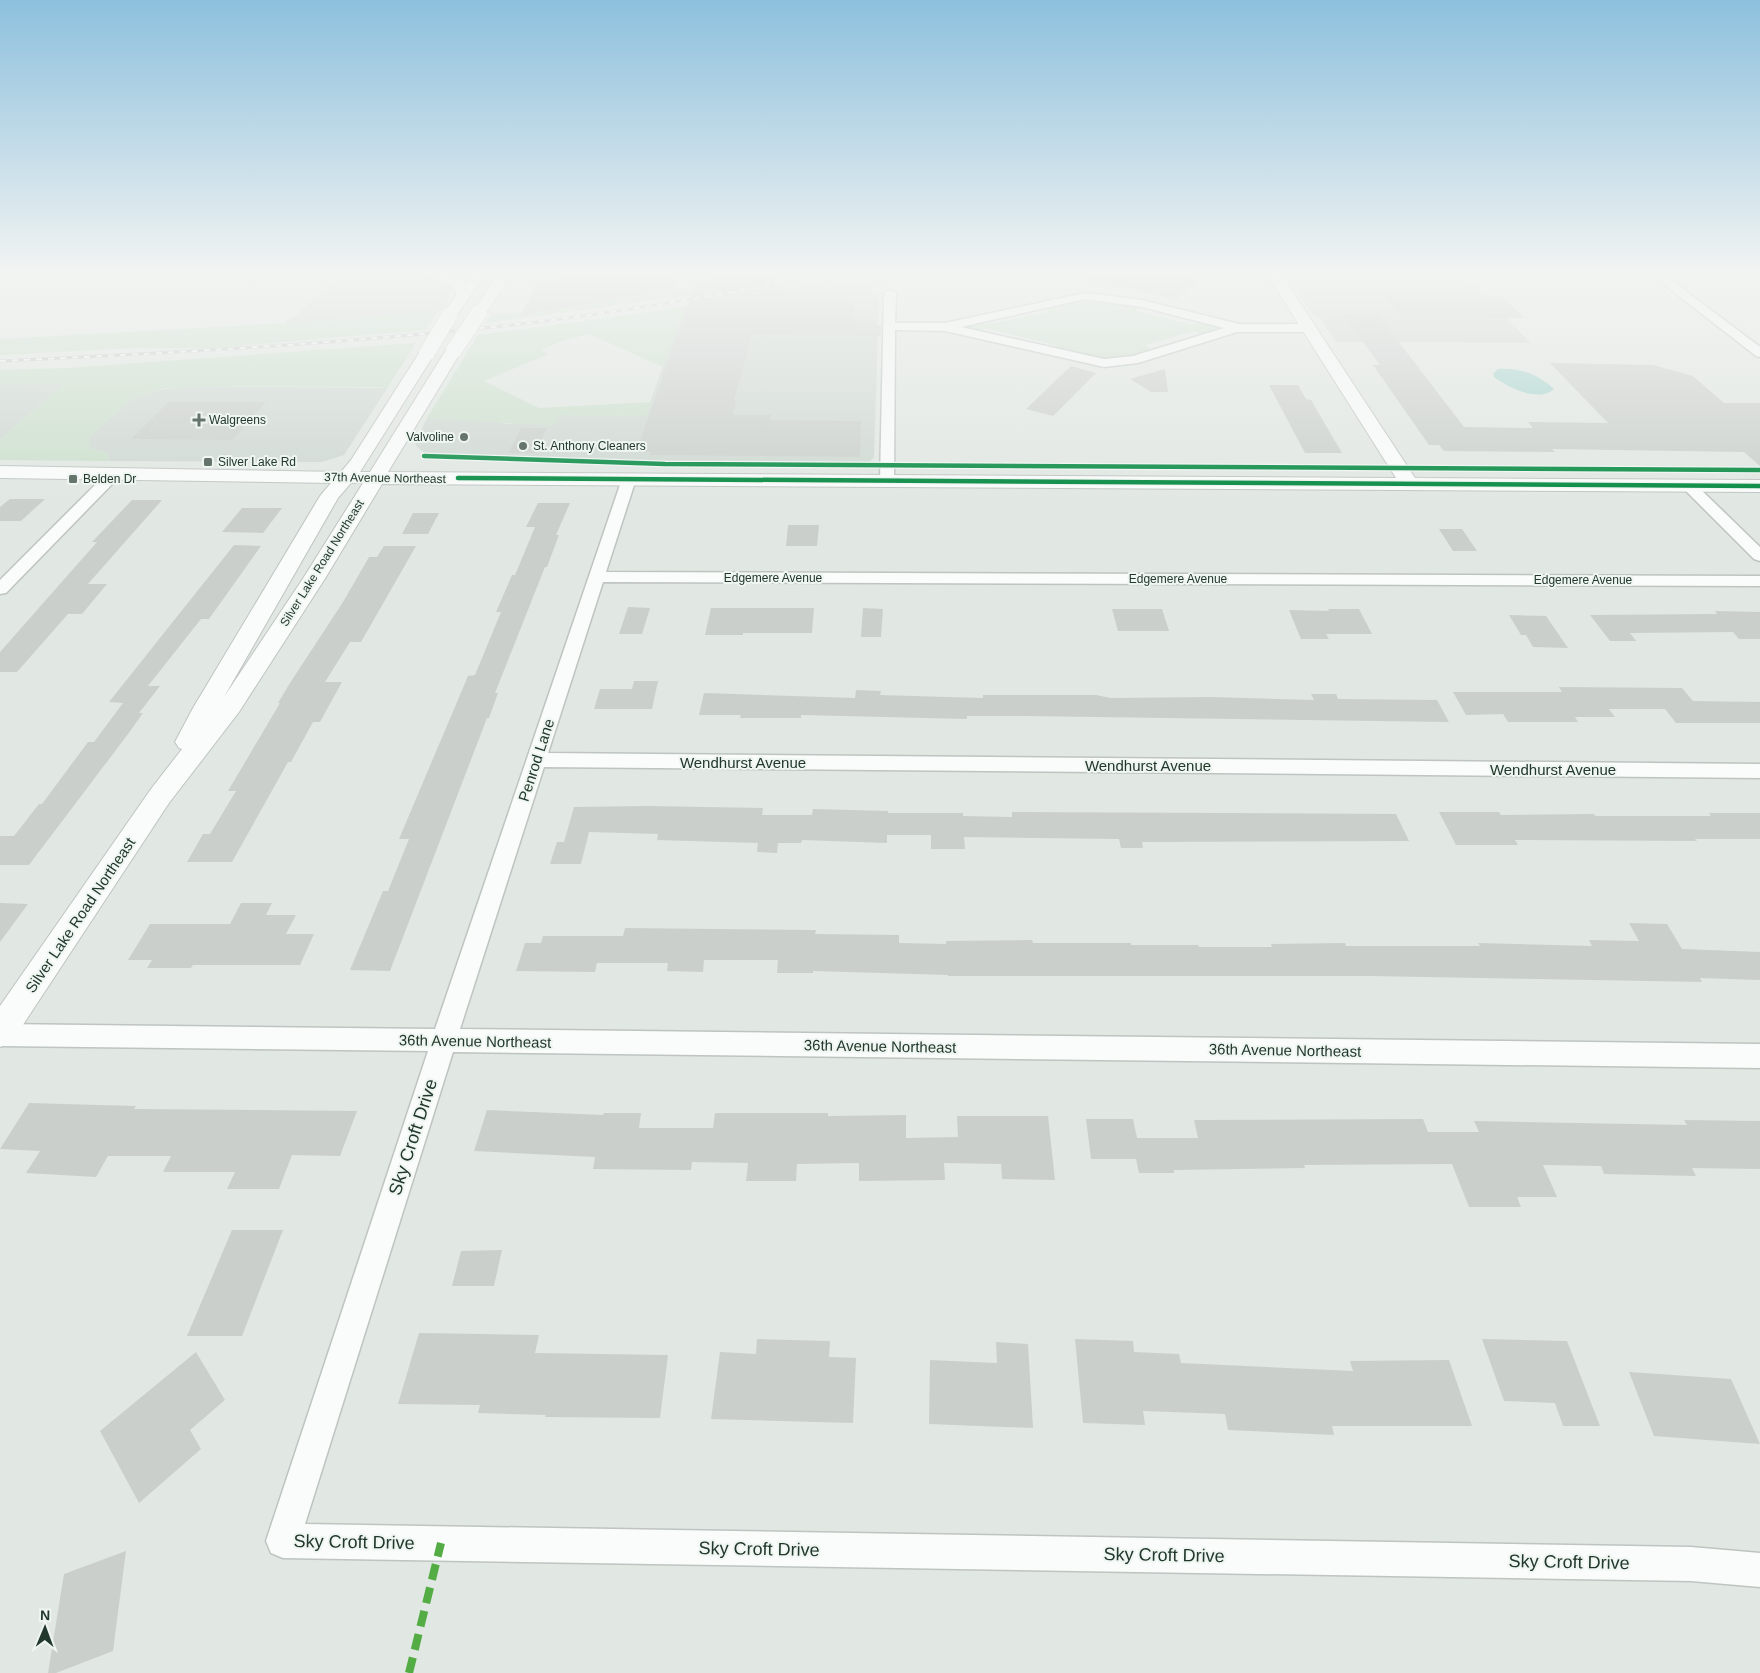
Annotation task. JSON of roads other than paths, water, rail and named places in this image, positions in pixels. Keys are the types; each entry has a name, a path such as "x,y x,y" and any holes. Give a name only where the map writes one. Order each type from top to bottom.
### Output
{"main road":[{"name":"Silver Lake Road Northeast","path":"160,796 205,708 330,496 358,463 429,349"},
{"name":"Silver Lake Road Northeast","path":"0,1034 160,796 230,706 315,577 455,349"},
{"path":"1322,349 1409,484"},
{"path":"408,425 406,449 410,456 427,466 458,478"},
{"name":"37th Avenue Northeast","path":"0,472 346,478 1760,486"}],"street":[{"path":"887,481 890,349"},
{"path":"1042,349 1104,363 1134,360 1169,349"},
{"path":"0,589 115,473"},
{"name":"Penrod Lane","path":"444,1040 629,479"},
{"path":"1688,485 1760,556"},
{"name":"Edgemere Avenue","path":"596,577 1760,581"},
{"name":"Wendhurst Avenue","path":"536,760 1760,771"},
{"name":"36th Avenue Northeast","path":"0,1034 1760,1056"},
{"name":"Sky Croft Drive","path":"444,1040 283,1540 1681,1564 1760,1570"}],"water":[{"path":"1498,369 1514,369 1528,373 1554,389 1548,393 1540,394 1523,392 1494,377 1493,374"}],"railway":[{"path":"0,361 214,349"}],"place":[{"name":"Walgreens","path":"199,420"},
{"name":"Valvoline","path":"464,437"},
{"name":"St. Anthony Cleaners","path":"523,446"},
{"name":"Silver Lake Rd","path":"208,462"},
{"name":"Belden Dr","path":"73,479"}]}
